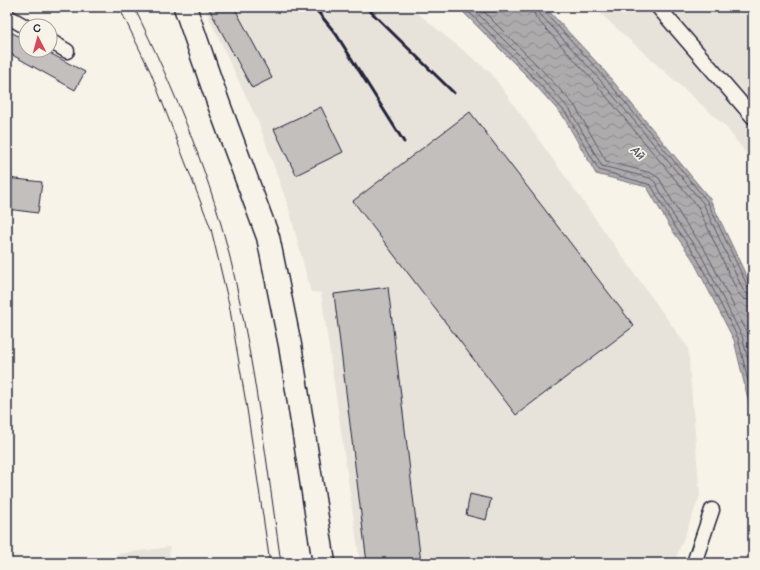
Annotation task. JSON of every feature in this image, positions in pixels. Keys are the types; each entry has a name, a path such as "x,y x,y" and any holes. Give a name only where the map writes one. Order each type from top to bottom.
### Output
{"main road":[{"path":"185,7 218,102 268,237 290,345 324,563"}],"lane":[{"path":"658,7 753,117"},
{"path":"7,16 18,22"},
{"path":"58,45 67,50"},
{"path":"694,563 712,510"}],"shaded area":[{"path":"204,7 410,7 491,73 688,348 700,496 674,563 360,563 321,293 311,292 289,209 259,124"},
{"path":"593,7 753,7 753,162 725,126"},
{"path":"170,547 169,563 115,563 117,554"}],"water":[{"name":"Ай","path":"458,7 545,7 602,68 710,199 753,290 753,420 734,340 692,258 670,227 647,187 596,174 563,116 529,78"}],"building":[{"path":"208,7 234,7 272,78 252,88"},
{"path":"7,30 18,36 18,58 58,58 85,72 75,90 7,52"},
{"path":"321,107 343,152 296,175 274,129"},
{"path":"470,112 634,326 516,415 353,201"},
{"path":"7,178 42,182 38,213 7,209"},
{"path":"388,287 421,563 367,563 334,294"},
{"path":"470,494 491,499 486,520 466,515"}],"tram line":[{"path":"119,7 151,73 211,229 229,304 247,409 270,563"},
{"path":"134,7 164,71 191,136 214,202 233,270 248,342 281,563"}],"railway":[{"path":"314,7 336,34 404,142"},
{"path":"366,7 454,93"}]}
